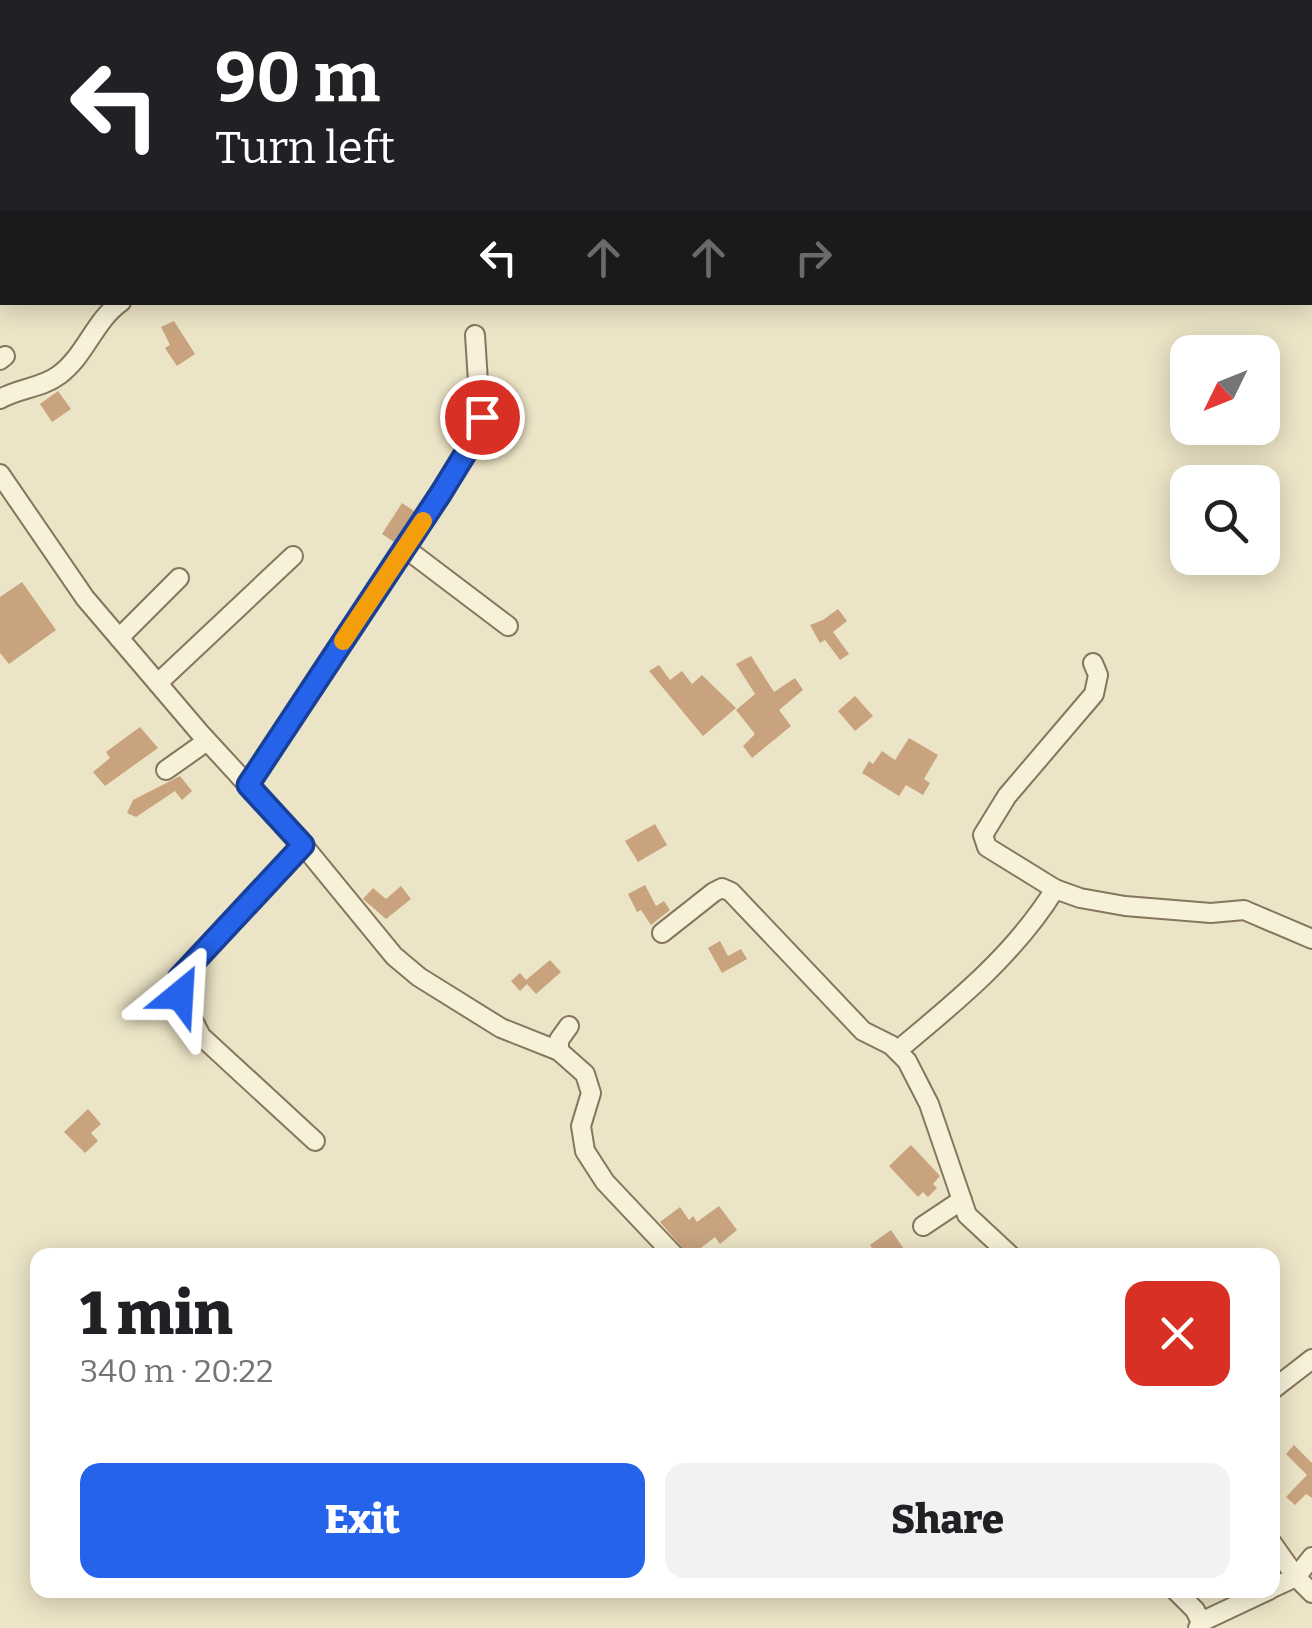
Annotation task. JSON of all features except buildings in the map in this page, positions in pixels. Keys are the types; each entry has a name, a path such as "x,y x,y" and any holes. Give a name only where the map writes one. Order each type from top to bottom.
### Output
{"street":[{"path":"0,399 56,378 76,360 98,324 118,305"},
{"path":"248,785 481,428 475,335"},
{"path":"0,474 85,598 408,968 501,1028 559,1051 585,1074 591,1093 581,1126 584,1151 605,1182 667,1248"},
{"path":"404,548 508,626"},
{"path":"158,684 293,556"},
{"path":"119,638 179,578"},
{"path":"1094,663 1098,675 1094,694 1007,796 984,835 987,847 1056,889 1080,898 1211,913 1244,910 1268,917 1312,940"},
{"path":"166,770 207,741"},
{"path":"303,845 179,978 180,995 201,1036 316,1141"},
{"path":"662,933 714,892 722,888 731,892 863,1030 898,1050 907,1061 929,1104 962,1200 974,1222 1002,1248"},
{"path":"898,1050 964,996 1000,960 1056,889"},
{"path":"559,1051 559,1040 569,1026"},
{"path":"923,1226 962,1200"},
{"path":"1280,1384 1312,1359"},
{"path":"1280,1554 1312,1593"},
{"path":"1280,1585 1296,1577 1312,1558"},
{"path":"1183,1598 1196,1610 1200,1625 1253,1598"}],"slow traffic":[{"path":"343,641 423,521"}],"route":[{"path":"180,995 179,978 303,845 248,785 441,493 481,428 482,417"}]}
